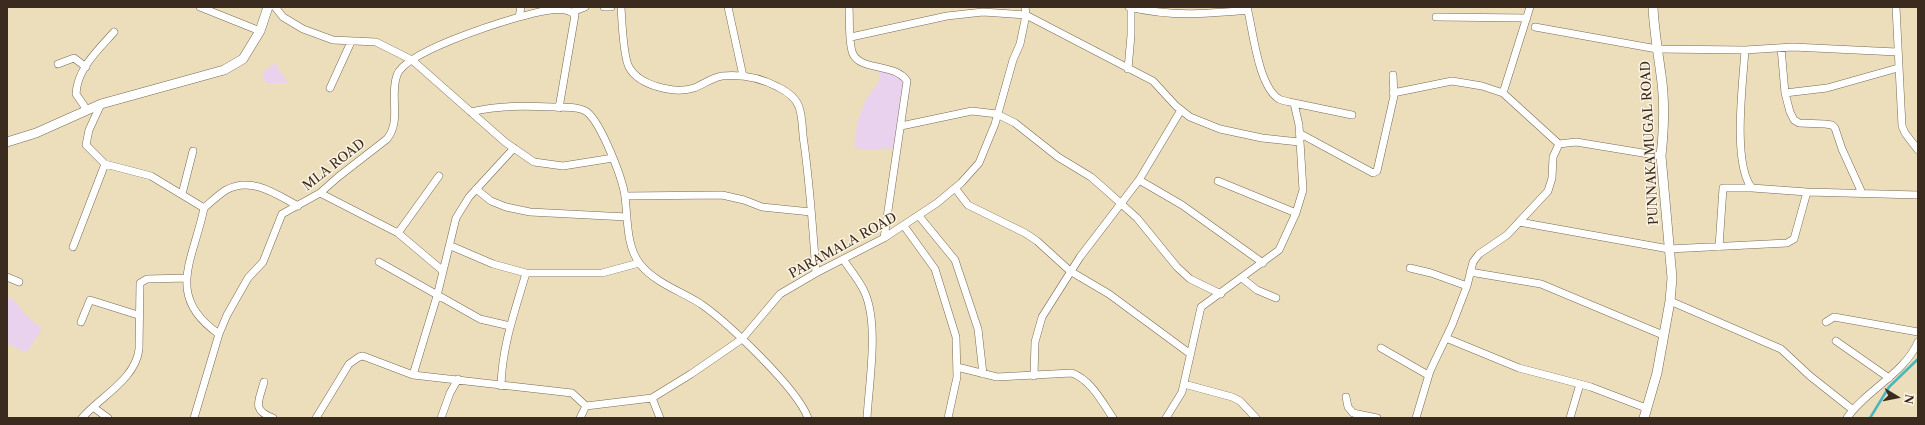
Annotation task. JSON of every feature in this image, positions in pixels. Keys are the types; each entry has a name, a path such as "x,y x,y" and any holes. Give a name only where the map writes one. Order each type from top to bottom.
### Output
{"street":[{"path":"200,7 260,31"},
{"path":"7,142 36,133 101,104 224,70 242,59 260,31 268,7"},
{"path":"275,7 283,17 303,29 333,40 376,42 412,60 514,148 534,162 547,165 564,166 613,158"},
{"path":"519,17 521,7"},
{"path":"559,108 575,15 572,12 586,7"},
{"path":"604,7 611,7"},
{"path":"621,7 628,67 637,77 650,84 684,90 696,87 711,78 722,76 743,76 772,84 787,92 799,107 808,168 816,273"},
{"path":"728,7 743,76"},
{"path":"849,7 853,54 859,60 903,75 907,81 884,238"},
{"name":"PARAMALA ROAD","path":"586,406 652,398 691,374 742,339 780,294 904,226 955,188 980,163 995,124 1013,60 1020,44 1026,15 1025,7"},
{"path":"1128,69 1132,35 1130,7 1168,14 1194,15 1248,8 1263,74 1270,90 1280,99 1352,115"},
{"path":"1503,93 1530,7"},
{"name":"PUNNAKAMUGAL ROAD","path":"1644,418 1657,373 1670,301 1672,278 1662,156 1662,76 1654,31 1653,7"},
{"path":"1896,7 1897,52 1902,126 1905,133 1918,150"},
{"name":"MLA ROAD","path":"194,418 219,334 227,315 248,278 263,262 282,214 320,194 338,177 387,140 393,132 397,74 403,66 443,43 483,27 546,10 572,12"},
{"path":"851,37 947,16 983,12 1026,15 1153,81 1181,110 1190,116 1220,129 1262,138 1299,142"},
{"path":"1436,17 1527,18"},
{"path":"1535,28 1657,49 1746,50 1781,48 1897,52"},
{"path":"88,110 76,94 77,83 91,57 114,32"},
{"path":"330,88 351,42"},
{"path":"1781,48 1785,93 1790,112 1794,120 1804,124 1832,125 1835,128 1842,149 1862,193"},
{"path":"1746,50 1741,143 1746,181 1752,188"},
{"path":"58,64 74,58 86,67"},
{"path":"1785,93 1827,88 1898,68"},
{"path":"1299,133 1373,173 1377,171 1380,163 1394,93 1393,75"},
{"path":"1394,93 1452,81 1482,86 1503,93 1559,144 1576,142 1662,156"},
{"path":"1166,418 1176,402 1184,384 1189,354 1201,307 1221,294 1279,250 1296,213 1303,190 1299,133 1294,103"},
{"path":"101,104 89,130 86,145 105,164 151,176 204,208"},
{"path":"471,112 492,107 523,105 576,109 588,113 613,158 625,196 627,227 634,255 639,263 653,276 701,304 742,339 796,398 808,418"},
{"path":"1034,376 1037,330 1042,316 1070,271 1139,180 1181,110"},
{"path":"901,126 972,111 997,114 1015,123 1058,156 1091,178 1137,218 1177,267 1190,279 1221,294"},
{"path":"1416,418 1428,375 1446,338 1467,286 1473,262 1479,254 1507,235 1548,191 1552,178 1553,157 1559,144"},
{"path":"413,375 451,246 451,234 456,218 469,197 514,148"},
{"path":"182,194 193,151"},
{"path":"73,246 105,164"},
{"path":"398,233 439,176"},
{"path":"1139,180 1182,205 1263,263"},
{"path":"1218,180 1296,213"},
{"path":"219,334 200,319 194,310 189,300 186,278 188,263 200,230 204,208 227,190 254,184 298,206"},
{"path":"955,188 968,205 1037,241 1070,271 1114,298 1189,354"},
{"path":"1719,247 1723,188 1918,195"},
{"path":"476,189 491,201 506,208 530,212 626,217"},
{"path":"1519,222 1669,248 1787,243 1794,239 1808,192"},
{"path":"320,194 398,233 443,271"},
{"path":"625,196 722,195 744,200 762,207 811,212"},
{"path":"918,216 956,260 978,329 983,374"},
{"path":"904,226 935,269 956,337 957,377 948,418"},
{"path":"451,246 493,264 526,273 602,273 639,263"},
{"path":"843,259 865,293 871,318 871,362 867,418"},
{"path":"379,262 480,319 510,326"},
{"path":"1410,268 1431,273 1467,286"},
{"path":"1470,272 1541,284 1663,335"},
{"path":"501,386 502,362 510,326 526,273"},
{"path":"7,277 19,282"},
{"path":"82,418 126,376 137,360 139,349 138,315 140,283 147,279 186,278"},
{"path":"1242,278 1257,290 1276,298"},
{"path":"81,322 90,300 138,315"},
{"path":"1670,301 1781,349 1810,376 1853,410"},
{"path":"1826,322 1834,317 1918,332"},
{"path":"1446,338 1519,368 1591,387 1646,408"},
{"path":"1836,341 1889,378"},
{"path":"1847,418 1853,410 1889,378 1914,352 1918,342"},
{"path":"1381,348 1428,375"},
{"path":"316,418 349,364 359,357 368,357 413,375 458,379 501,386 572,394 586,406 580,418"},
{"path":"957,367 997,377 1066,373 1079,376 1096,392 1113,418"},
{"path":"441,418 450,393 458,379"},
{"path":"264,382 259,408 263,414 273,418"},
{"path":"1184,384 1232,397 1240,401 1256,418"},
{"path":"1570,418 1580,384"},
{"path":"1346,397 1348,407 1353,413 1377,418"},
{"path":"652,398 660,418"},
{"path":"93,407 108,418"}],"shaded area":[{"path":"275,63 288,83 266,83 262,73"},
{"path":"880,69 891,72 904,81 894,148 864,150 854,147 858,120 865,101 878,83 880,77 878,72"},
{"path":"7,298 13,299 26,315 42,329 26,353 7,343"}],"waterway":[{"path":"1870,418 1889,387 1918,359"}]}
